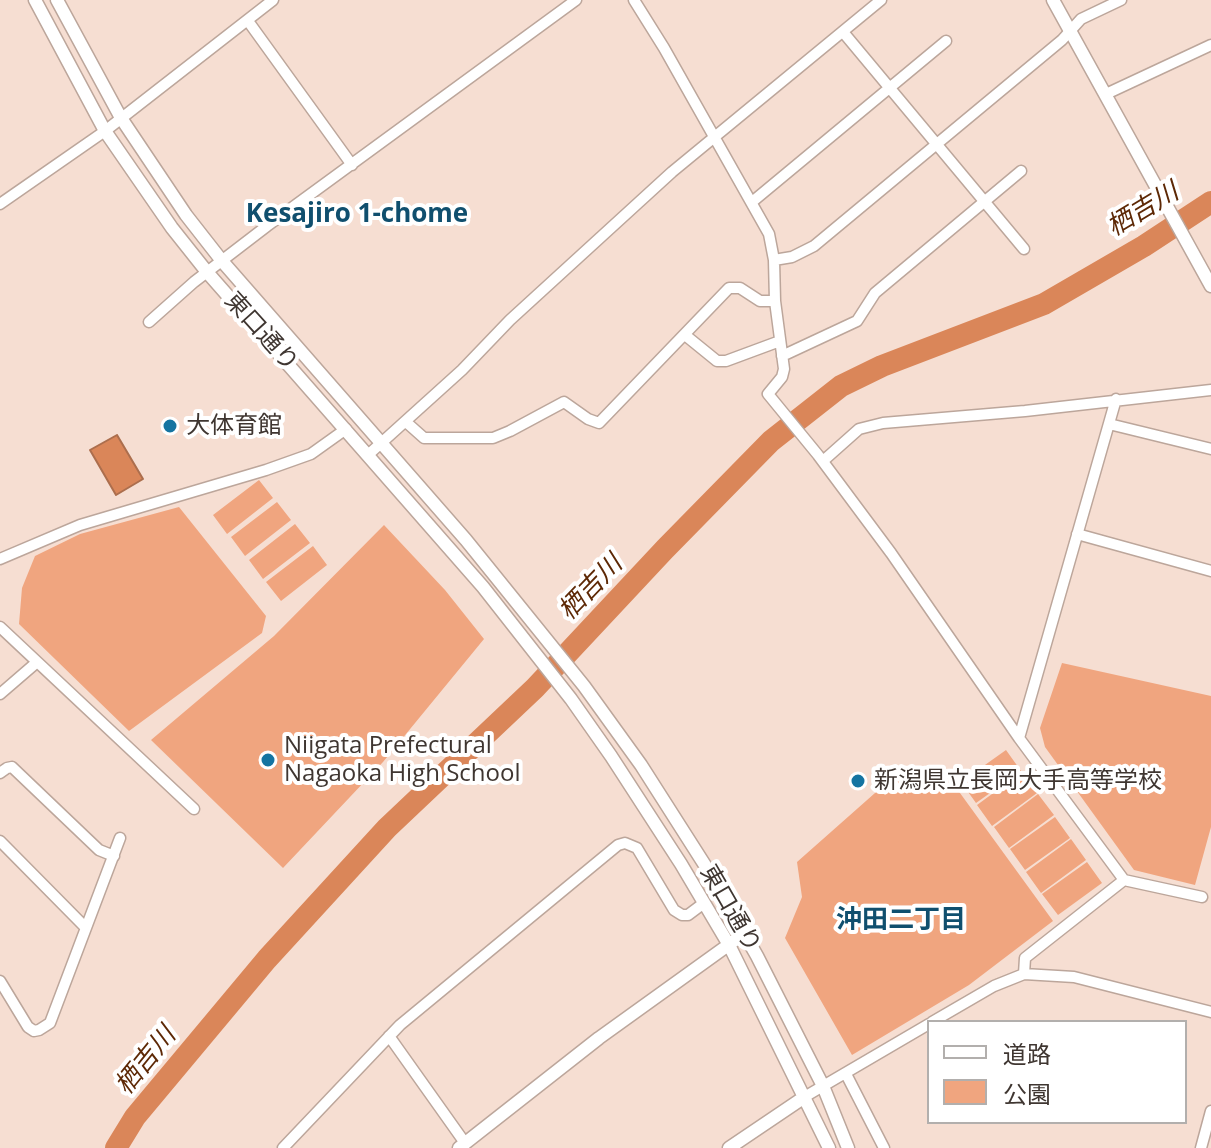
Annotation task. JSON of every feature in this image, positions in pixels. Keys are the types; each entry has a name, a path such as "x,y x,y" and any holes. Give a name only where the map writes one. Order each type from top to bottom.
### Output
{"street":[{"name":"東口通り","path":"35,0 105,131 145,191 207,272 483,587 571,699 633,789 729,945 829,1148"},
{"name":"東口通り","path":"57,0 121,118 159,178 222,261 383,442 537,625 660,794 745,933 823,1086 848,1148"},
{"path":"0,204 105,131 273,0"},
{"path":"149,322 207,272 576,0"},
{"path":"634,0 769,234 774,260 782,377 768,394 821,458 891,553 1019,738 1124,880 1202,897"},
{"path":"369,454 510,320 715,136 881,0"},
{"path":"1053,0 1211,286"},
{"path":"774,260 792,257 814,246 1081,19 1121,0"},
{"path":"248,21 352,165"},
{"path":"843,32 1024,249"},
{"path":"752,202 946,41"},
{"path":"1106,94 1211,45"},
{"path":"782,356 857,321 875,293 1021,171"},
{"path":"406,422 424,438 493,438 564,402 599,423 729,288 740,288 760,301 775,301"},
{"path":"685,335 717,361 726,361 780,341"},
{"path":"821,458 859,429 883,423 1211,390"},
{"path":"1019,738 1116,399"},
{"path":"1109,424 1211,449"},
{"path":"0,559 80,525 311,454 346,429"},
{"path":"1077,534 1211,571"},
{"path":"0,627 194,809"},
{"path":"0,694 36,663"},
{"path":"0,773 12,767 99,850 114,856"},
{"path":"0,981 28,1027 34,1031 50,1023 120,838"},
{"path":"0,841 86,928"},
{"path":"283,1148 389,1036 618,845 625,843 637,848 674,910 688,915 704,903"},
{"path":"1024,974 1025,958 1124,880"},
{"path":"389,1036 462,1145 599,1038 745,933"},
{"path":"936,1020 994,986 1024,974 1074,977 1210,1010"},
{"path":"729,1148 806,1096 927,1025"},
{"path":"846,1074 884,1148"},
{"path":"1201,1148 1211,1111"}],"green space":[{"path":"259,480 273,498 227,534 213,515"},
{"path":"277,502 291,520 245,556 231,537"},
{"path":"179,507 266,616 262,633 129,731 19,624 22,588 35,556 80,534"},
{"path":"295,524 310,543 263,579 249,560"},
{"path":"384,525 445,590 484,639 383,762 283,868 151,740 274,636"},
{"path":"313,546 327,565 281,601 266,582"},
{"path":"1062,663 1211,696 1211,827 1195,885 1134,870 1045,747 1040,728"},
{"path":"1006,750 1021,771 976,803 961,782"},
{"path":"934,769 943,779 952,782 1053,921 969,985 852,1055 785,938 802,897 797,862 901,770"},
{"path":"1022,772 1037,793 992,826 977,805"},
{"path":"1038,794 1054,815 1009,848 994,827"},
{"path":"1055,817 1070,838 1025,870 1010,849"},
{"path":"1071,839 1086,860 1041,893 1026,872"},
{"path":"1087,862 1102,883 1058,915 1042,894"}],"shaded area":[{"path":"117,435 143,479 116,495 90,450"}],"waterway":[{"name":"栖吉川","path":"116,1148 135,1117 267,959 387,828 535,688 771,441 841,386 882,366 1044,304 1144,246 1211,202"}],"place":[{"name":"大体育館","path":"170,426"},
{"name":"Niigata Prefectural Nagaoka High School","path":"268,760"},
{"name":"新潟県立長岡大手高等学校","path":"858,781"}],"district":[{"name":"Kesajiro 1-chome","path":"357,215"},
{"name":"沖田二丁目","path":"901,921"}]}
